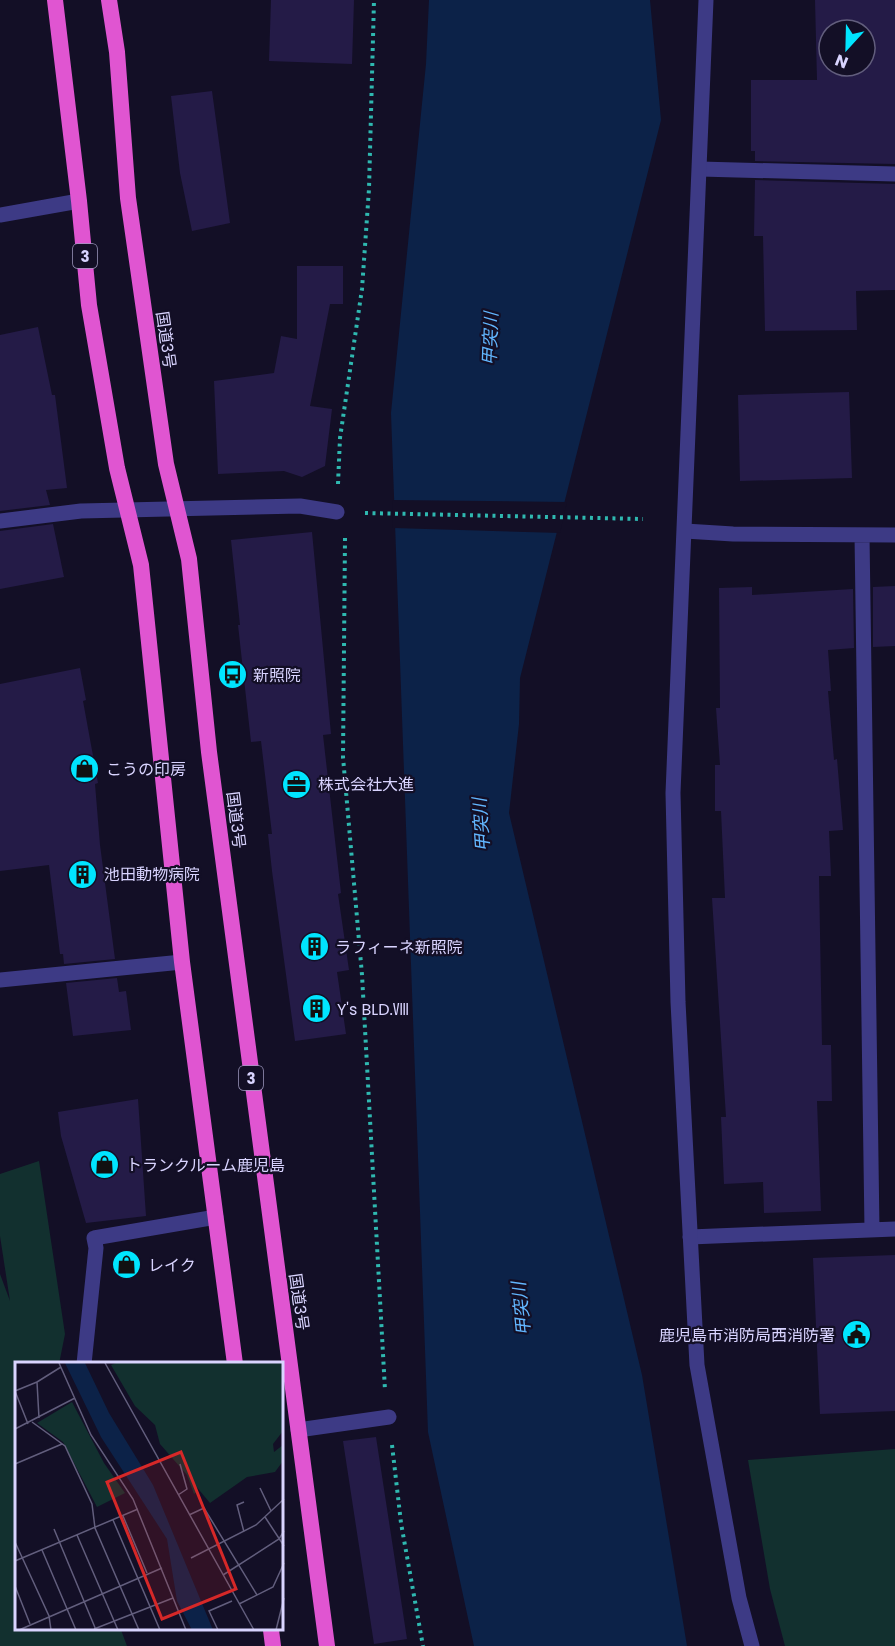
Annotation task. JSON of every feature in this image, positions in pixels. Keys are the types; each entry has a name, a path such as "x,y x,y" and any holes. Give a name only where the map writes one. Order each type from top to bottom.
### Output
{"highway":[{"name":"3","path":"55,0 89,305 117,468 141,566 182,962 236,1362"},
{"name":"国道3号","path":"109,0 117,52 128,198 166,464 189,559 208,752 327,1646"},
{"path":"271,1631 273,1646"}],"street":[{"path":"706,0 673,793 678,1002 697,1365 739,1598 752,1646"},
{"path":"700,169 895,174"},
{"path":"0,215 79,201"},
{"path":"0,521 81,510 300,506 337,512"},
{"path":"685,531 733,534 895,535"},
{"path":"862,535 872,1230"},
{"path":"0,980 182,962"},
{"path":"84,1362 96,1248 94,1238 216,1217"},
{"path":"690,1237 895,1229"},
{"path":"298,1430 389,1417"}],"path":[{"path":"374,0 369,189 362,289 339,438 337,512 345,532 343,757 362,975 379,1296 389,1417 401,1523 423,1646"},
{"path":"337,512 643,519"}],"green space":[{"path":"39,1161 65,1334 59,1362 15,1362 15,1631 121,1631 127,1646 0,1646 0,1274 10,1301 0,1236 0,1174"},
{"path":"895,1449 895,1646 785,1646 770,1589 748,1460"}],"water":[{"name":"甲突川","path":"429,0 650,0 661,120 520,678 519,724 509,813 642,1375 687,1646 474,1646 428,1432 391,413 426,64"}],"pier":[{"path":"392,500 567,502 560,533 393,528"}],"building":[{"path":"271,0 354,0 352,64 269,61"},
{"path":"815,0 895,0 895,164 755,161 755,151 751,151 751,80 817,80"},
{"path":"212,91 230,223 192,231 180,173 171,96"},
{"path":"755,180 895,184 895,290 856,291 857,330 765,331 763,236 754,236"},
{"path":"297,266 343,266 343,304 330,304 310,406 332,409 325,466 302,477 284,471 218,474 214,381 274,373 281,336 297,339"},
{"path":"38,327 52,395 55,395 67,488 46,490 50,505 0,511 0,335"},
{"path":"849,392 852,478 740,481 738,395"},
{"path":"53,524 64,577 0,589 0,531"},
{"path":"312,532 331,734 323,735 341,893 338,894 349,970 337,972 346,1034 295,1041 272,871 268,834 272,834 261,741 251,742 231,540"},
{"path":"895,586 895,646 873,647 873,587"},
{"path":"752,587 752,595 853,589 854,648 828,650 831,691 828,691 843,830 829,831 831,876 819,876 822,1045 831,1045 832,1101 817,1101 821,1211 764,1213 763,1182 724,1184 721,1117 726,1117 712,898 725,898 721,811 715,811 715,765 720,765 716,708 720,708 719,588"},
{"path":"80,668 86,700 83,701 98,783 95,784 100,845 115,959 64,964 63,954 60,954 49,865 0,871 0,684"},
{"path":"117,978 119,992 126,991 131,1030 73,1036 66,983"},
{"path":"138,1099 146,1216 86,1223 61,1136 58,1112"},
{"name":"鹿児島市消防局西消防署","path":"895,1255 895,1411 820,1414 813,1258"},
{"path":"376,1437 407,1639 374,1644 343,1441"}],"place":[{"name":"新照院","path":"232,675"},
{"name":"こうの印房","path":"85,769"},
{"name":"株式会社大進","path":"297,784"},
{"name":"池田動物病院","path":"83,874"},
{"name":"ラフィーネ新照院","path":"314,947"},
{"name":"Y's BLD.Ⅷ","path":"316,1009"},
{"name":"トランクルーム鹿児島","path":"105,1165"},
{"name":"レイク","path":"127,1265"},
{"name":"鹿児島市消防局西消防署","path":"856,1335"}]}
